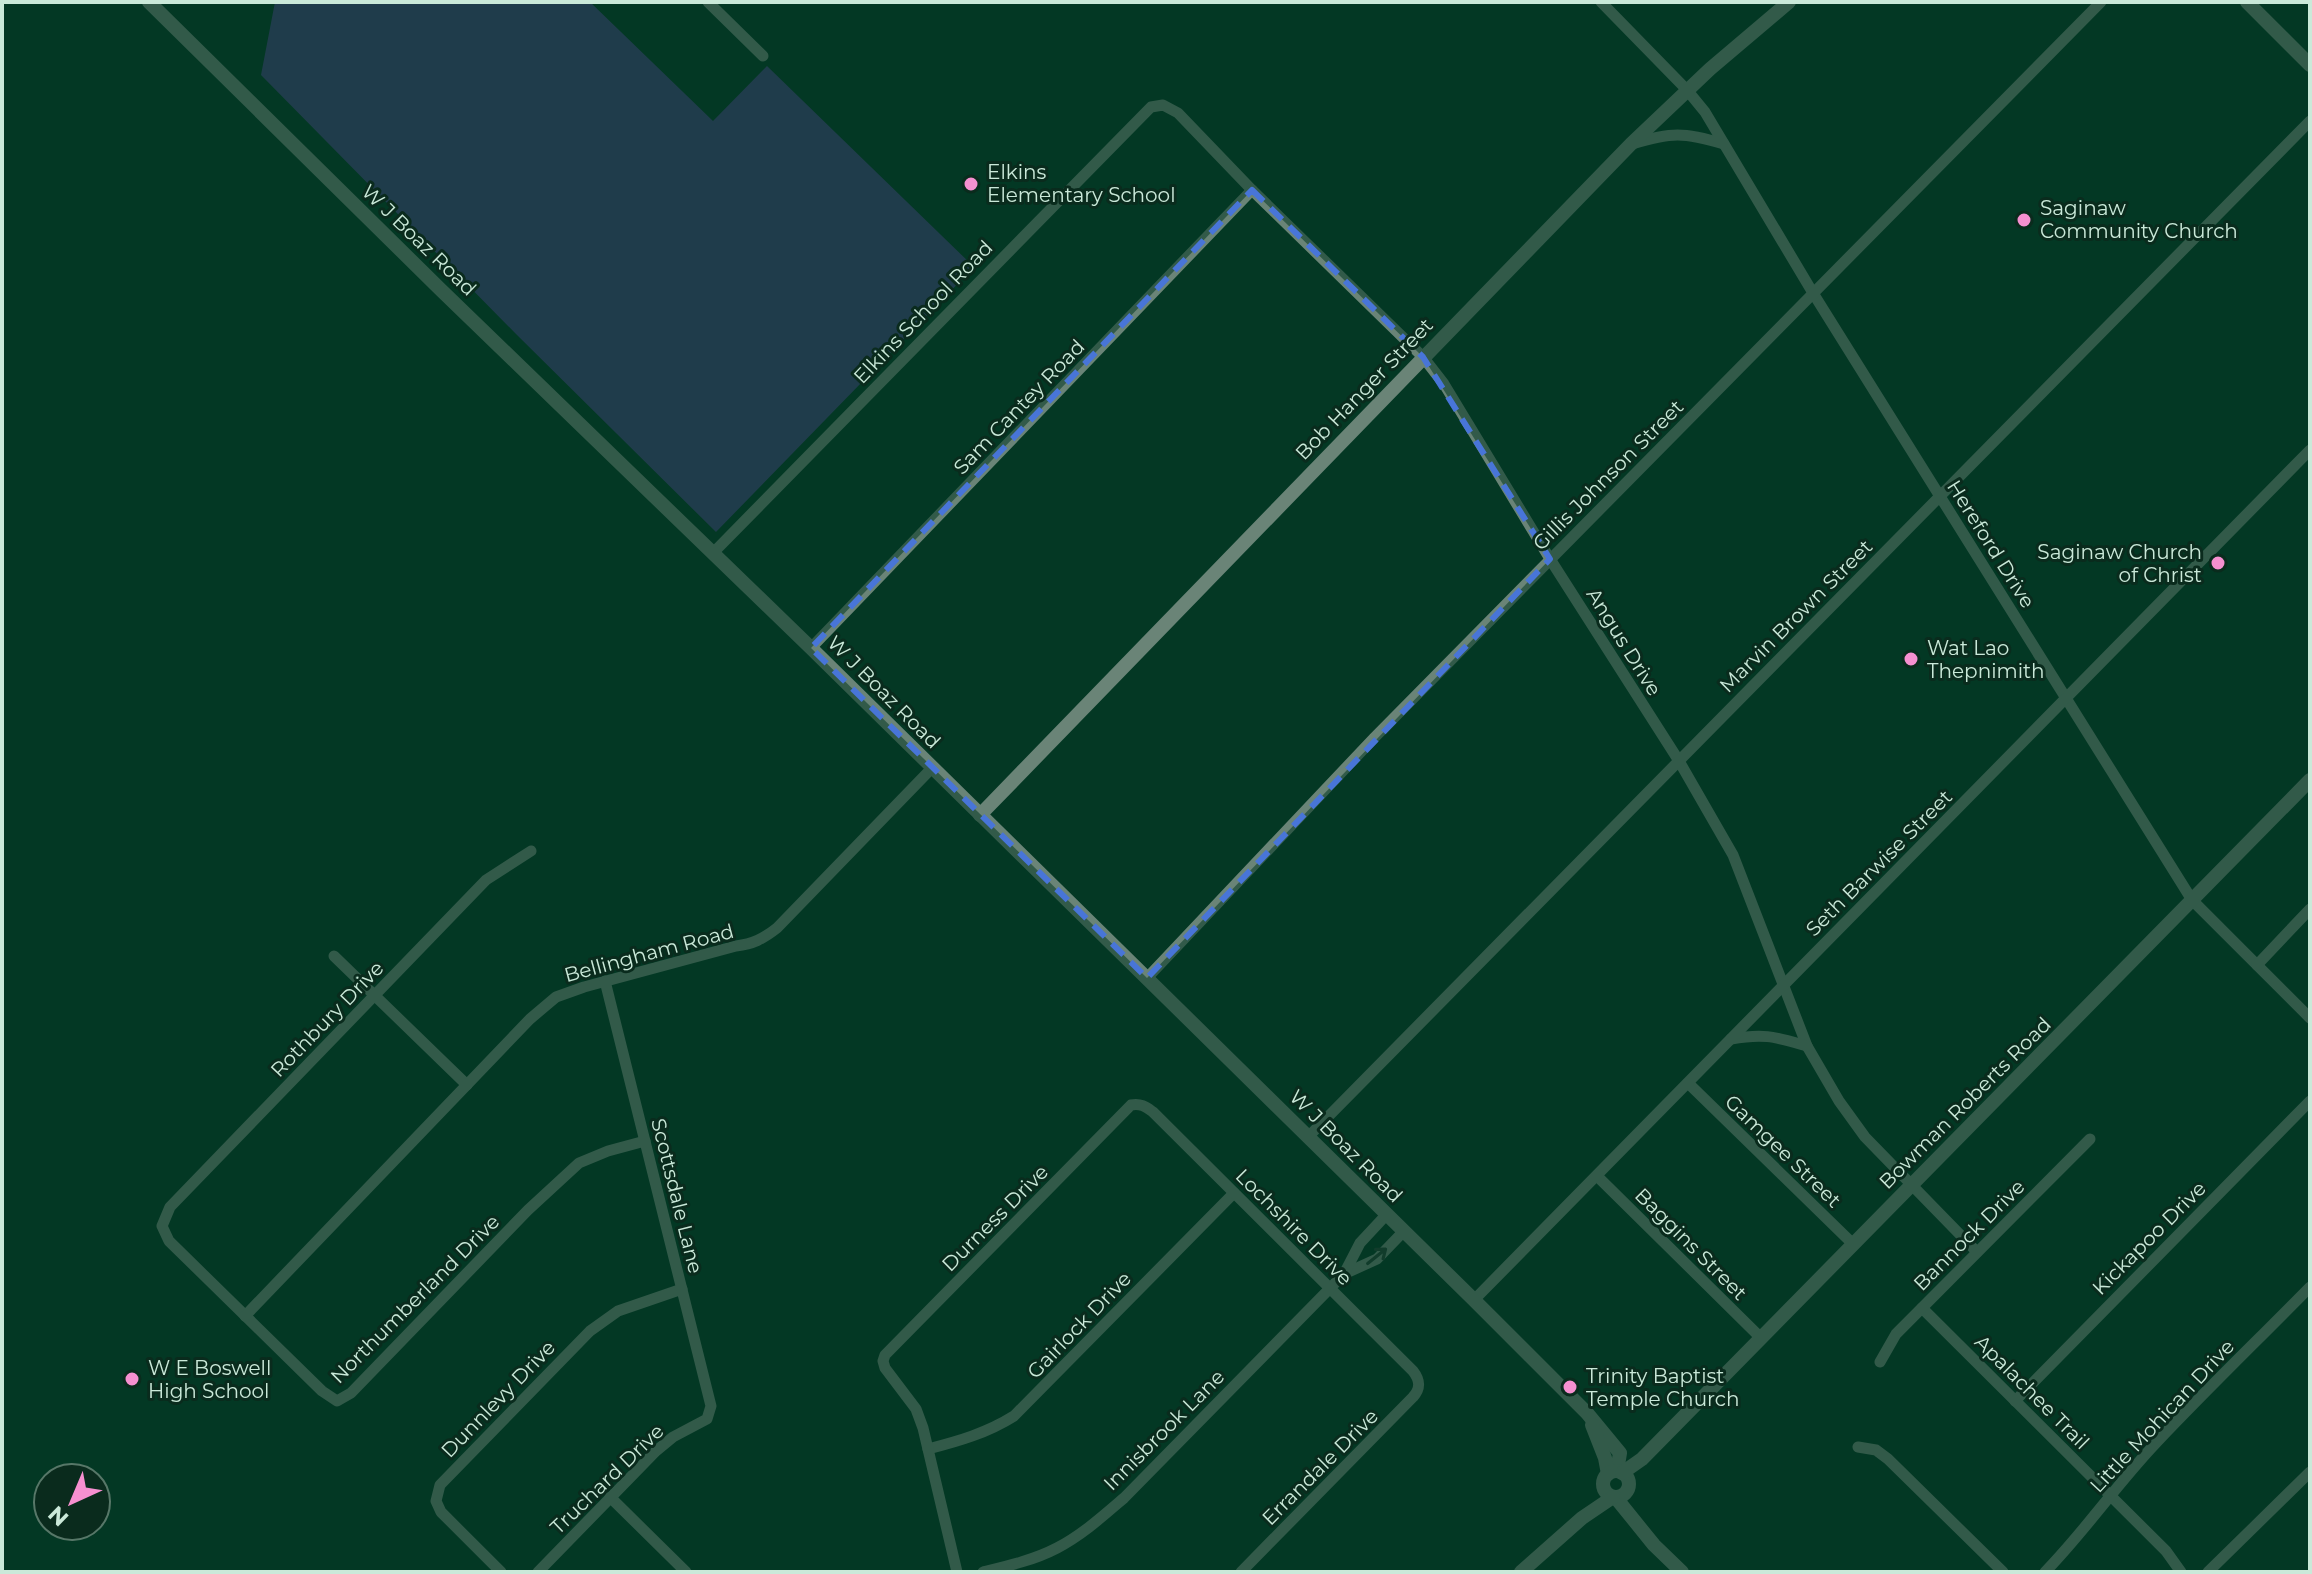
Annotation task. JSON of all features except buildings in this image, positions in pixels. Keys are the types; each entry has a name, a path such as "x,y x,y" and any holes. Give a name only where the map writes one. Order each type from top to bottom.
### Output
{"street":[{"name":"W J Boaz Road","path":"149,2 811,648 1587,1413 1632,1516 1654,1545 1682,1572"},
{"name":"Hereford Drive","path":"1601,2 1705,112 1813,293 2192,900 2310,1018"},
{"name":"Bob Hanger Street","path":"980,815 1631,144 1687,90 1789,2"},
{"name":"Gillis Johnson Street","path":"1147,978 1374,738 2101,2"},
{"path":"2247,2 2310,65"},
{"path":"716,5 763,56"},
{"name":"Elkins School Road","path":"713,553 1151,107 1163,105"},
{"name":"Angus Drive","path":"1163,105 1184,119 1423,357 1444,384 1550,559 1679,761 1733,855 1807,1046 1839,1101 1865,1137 1977,1252"},
{"name":"Marvin Brown Street","path":"1308,1137 2310,121"},
{"path":"1631,144 1668,134 1683,134 1724,144"},
{"name":"Sam Cantey Road","path":"811,648 1252,190"},
{"name":"Seth Barwise Street","path":"1474,1300 2310,450"},
{"name":"Bellingham Road","path":"245,1316 530,1019 556,997 762,939 777,928 932,768"},
{"name":"Bowman Roberts Road","path":"1521,1572 1645,1456 2310,780"},
{"name":"Rothbury Drive","path":"162,1226 170,1207 486,880 531,851"},
{"path":"2257,965 2310,909"},
{"path":"334,956 467,1085"},
{"name":"Scottsdale Lane","path":"605,981 711,1406 707,1419"},
{"path":"1731,1039 1768,1035 1807,1046"},
{"name":"Gamgee Street","path":"1688,1083 1853,1244"},
{"name":"Kickapoo Drive","path":"2015,1401 2310,1101"},
{"name":"Lochshire Drive","path":"1136,1104 1144,1105 1153,1112 1413,1371 1419,1384"},
{"name":"Durness Drive","path":"928,1449 916,1409 883,1361 893,1346 1131,1105 1136,1104"},
{"name":"Bannock Drive","path":"1880,1362 1896,1334 2090,1139"},
{"name":"Northumberland Drive","path":"162,1226 169,1241 322,1391 337,1401 351,1393 528,1210 579,1163 645,1141"},
{"name":"Baggins Street","path":"1597,1176 1761,1338"},
{"name":"Gairlock Drive","path":"928,1449 974,1436 1014,1416 1234,1193"},
{"name":"Innisbrook Lane","path":"983,1572 1020,1563 1057,1548 1096,1522 1124,1498 1344,1274 1360,1243 1387,1214"},
{"name":"Innisbrook Lane","path":"1344,1274 1377,1259 1404,1231"},
{"name":"Little Mohican Drive","path":"2045,1572 2156,1443 2310,1287"},
{"name":"Dunnlevy Drive","path":"501,1572 441,1512 436,1501 440,1485 590,1331 618,1311 682,1289"},
{"name":"Apalachee Trail","path":"1922,1308 2166,1551 2181,1572"},
{"name":"Errandale Drive","path":"1245,1571 1413,1397 1419,1384"},
{"name":"Truchard Drive","path":"538,1572 640,1466 673,1437 707,1419"},
{"path":"1858,1447 1876,1450 1888,1459 2003,1572"},
{"path":"928,1449 957,1572"},
{"path":"2208,1572 2310,1472"},
{"path":"610,1497 686,1572"}],"highlighted area":[{"path":"1252,190 1423,357 1550,559 1147,978 811,648"}],"shaded area":[{"path":"275,2 590,2 713,121 767,66 974,267 716,532 261,75"}],"place":[{"name":"Elkins Elementary School","path":"971,184"},
{"name":"Saginaw Community Church","path":"2024,220"},
{"name":"Saginaw Church of Christ","path":"2218,563"},
{"name":"Wat Lao Thepnimith","path":"1911,659"},
{"name":"W E Boswell High School","path":"132,1379"},
{"name":"Trinity Baptist Temple Church","path":"1570,1387"}]}
